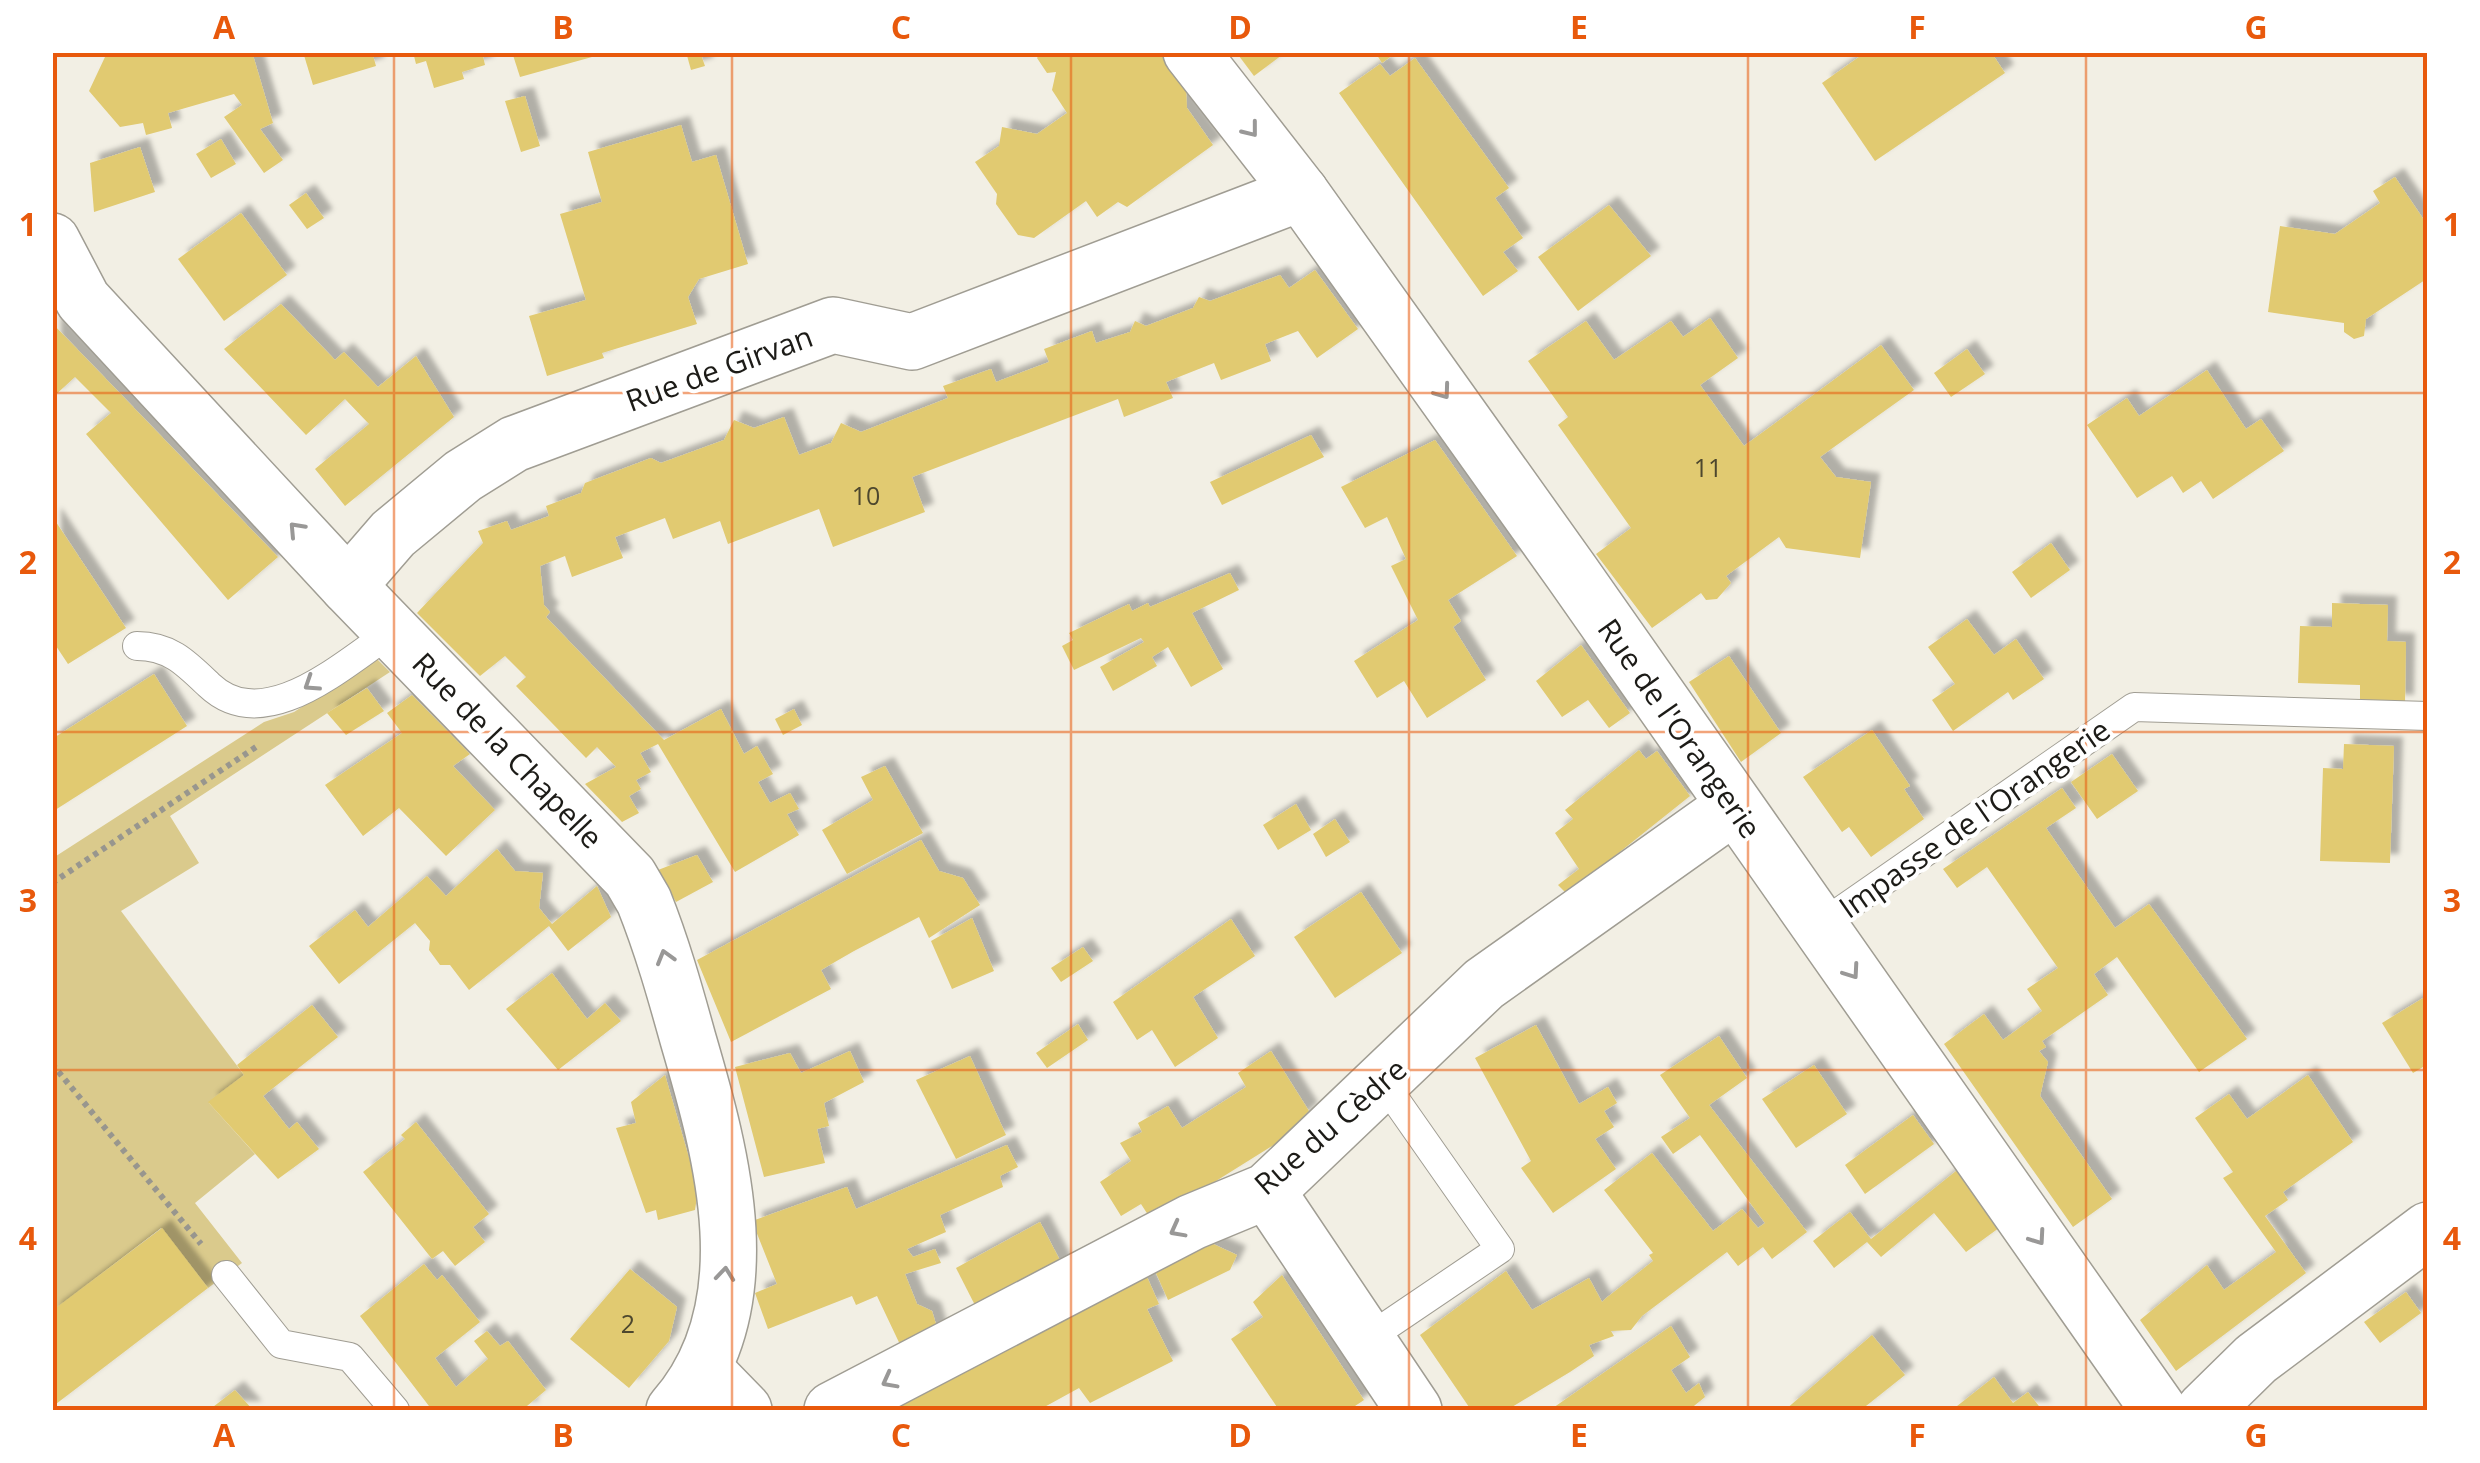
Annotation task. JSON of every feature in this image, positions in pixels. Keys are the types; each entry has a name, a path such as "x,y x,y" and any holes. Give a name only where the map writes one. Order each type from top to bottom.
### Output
{"street":[{"name":"Rue de l'Orangerie","path":"1191,52 1301,193 2159,1410"},
{"name":"Rue de Girvan","path":"348,586 393,534 463,476 514,444 833,326 912,342 1301,193"},
{"name":"Rue de la Chapelle","path":"57,262 84,300 348,586 630,877 644,900 715,1131 728,1207 725,1278 690,1390"},
{"name":"Rue du Cèdre","path":"832,1410 1192,1222 1267,1191 1484,984 1734,806"},
{"path":"1267,1191 1414,1410"},
{"path":"2204,1410 2256,1359 2428,1230"},
{"path":"690,1390 744,1410"}],"lane":[{"path":"137,646 158,646 177,655 219,695 238,704 268,704 294,694 393,631"},
{"name":"Impasse de l'Orangerie","path":"1819,926 2134,707 2428,716"},
{"path":"1367,1339 1500,1248 1383,1082"},
{"path":"226,1274 281,1344 350,1357 395,1410"}],"path":[{"path":"52,883 262,743"},
{"path":"52,1064 226,1274"}],"shaded area":[{"path":"377,659 390,672 170,816 199,863 121,911 244,1075 209,1103 255,1154 195,1203 242,1263 208,1288 161,1228 53,1311 53,858 264,722 294,712"}],"building":[{"path":"119,52 252,52 273,123 260,129 283,160 264,173 224,117 242,105 234,94 168,113 172,128 146,135 143,123 120,127 89,91 105,57"},
{"path":"303,52 372,52 376,66 313,85"},
{"path":"413,52 482,52 485,65 462,72 464,79 434,88 426,61 416,64"},
{"path":"512,52 591,52 592,57 520,77"},
{"path":"686,52 700,52 705,66 691,70"},
{"path":"1041,52 1160,52 1186,89 1187,108 1213,145 1127,207 1118,202 1097,217 1086,201 1034,238 1018,235 996,204 997,194 975,162 999,146 1002,127 1037,134 1067,113 1052,90 1056,72 1047,73 1037,58"},
{"path":"1243,52 1286,52 1254,76 1239,56"},
{"path":"1375,52 1397,52 1382,63"},
{"path":"1866,52 1991,52 2005,73 1875,161 1822,83"},
{"path":"1415,58 1509,188 1495,198 1523,238 1503,252 1518,271 1483,296 1339,93 1380,64 1390,76"},
{"path":"525,96 540,146 521,152 505,101"},
{"path":"681,125 692,162 716,155 748,264 699,279 688,297 697,324 602,353 604,358 547,376 529,316 586,300 560,214 602,202 588,152"},
{"path":"221,139 236,164 211,178 196,154"},
{"path":"140,147 155,192 94,212 90,163"},
{"path":"2395,177 2428,226 2428,278 2366,319 2364,336 2354,339 2344,332 2344,323 2268,312 2280,226 2335,234 2380,203 2373,191"},
{"path":"306,193 324,218 307,229 289,205"},
{"path":"1609,205 1651,256 1578,311 1538,257"},
{"path":"241,213 287,275 224,321 178,259"},
{"path":"1315,270 1358,329 1317,358 1298,331 1265,344 1271,361 1221,380 1214,363 1166,382 1173,398 1124,417 1118,399 912,477 925,512 833,547 819,509 728,544 720,521 673,539 665,518 615,537 623,558 572,577 565,556 540,566 544,605 550,612 546,617 664,740 721,709 744,754 757,746 773,774 758,782 770,803 790,793 799,809 787,814 799,835 735,872 658,744 640,753 651,772 636,780 641,789 629,796 639,813 622,822 585,784 616,767 597,747 586,758 516,686 526,677 505,656 480,676 417,613 483,543 478,531 507,521 511,530 549,516 546,506 581,493 585,483 651,458 661,463 724,440 734,420 754,428 784,417 799,455 831,443 841,423 861,432 948,398 943,386 991,369 996,382 1049,362 1044,349 1092,331 1096,343 1130,332 1135,321 1146,326 1193,308 1199,297 1210,301 1280,275 1289,288"},
{"path":"281,304 335,360 344,352 378,387 416,356 454,417 345,506 315,469 369,424 345,399 306,435 224,349"},
{"path":"1710,318 1738,358 1700,385 1744,446 1881,345 1914,390 1820,457 1836,477 1871,482 1860,558 1786,548 1779,537 1726,576 1731,583 1717,599 1706,600 1701,593 1652,628 1596,554 1631,528 1558,425 1568,417 1528,361 1586,321 1614,360 1671,321 1683,337"},
{"path":"52,323 278,557 228,600 86,434 111,413 75,377 52,398"},
{"path":"1967,349 1985,374 1951,397 1934,373"},
{"path":"2207,370 2246,429 2261,419 2284,451 2213,499 2201,481 2183,493 2172,476 2137,498 2087,425 2127,398 2139,416"},
{"path":"1311,435 1324,457 1222,505 1210,482"},
{"path":"1435,440 1517,556 1448,600 1461,621 1453,627 1486,680 1427,718 1404,681 1377,698 1354,661 1418,620 1391,566 1406,559 1387,517 1365,528 1341,487"},
{"path":"52,516 126,628 68,664 52,640"},
{"path":"2051,543 2070,570 2031,598 2012,572"},
{"path":"1230,573 1239,590 1192,613 1223,669 1191,687 1168,647 1152,657 1157,666 1113,691 1100,667 1144,642 1141,638 1074,670 1062,646 1073,640 1069,633 1129,604 1132,611 1148,603 1150,607"},
{"path":"2332,603 2388,605 2387,641 2406,642 2405,704 2360,700 2360,685 2298,683 2300,626 2332,627"},
{"path":"1967,619 1994,655 2016,639 2044,679 2013,700 2008,692 1953,731 1932,700 1955,684 1928,647"},
{"path":"1581,645 1630,713 1609,728 1588,700 1562,717 1536,681"},
{"path":"1729,656 1781,733 1741,762 1689,682"},
{"path":"154,674 187,726 52,812 52,739"},
{"path":"367,688 384,711 346,735 327,713"},
{"path":"412,695 470,754 453,766 495,810 446,856 399,808 363,836 325,785 402,733 387,713"},
{"path":"794,709 802,725 783,735 775,719"},
{"path":"1872,730 1910,786 1904,789 1924,819 1871,857 1849,827 1842,832 1803,777"},
{"path":"2344,744 2394,746 2390,863 2320,861 2323,768 2343,769"},
{"path":"1639,750 1646,759 1657,751 1690,796 1567,894 1558,885 1579,869 1555,833 1573,819 1565,810"},
{"path":"2112,754 2138,791 2097,819 2071,782"},
{"path":"885,766 923,833 847,874 822,830 873,800 861,777"},
{"path":"2062,788 2076,808 2046,828 2115,928 2149,904 2247,1039 2199,1072 2117,957 2094,974 2108,995 2042,1041 2046,1047 2039,1051 2048,1062 2040,1096 2112,1199 2073,1227 1944,1044 1984,1014 2003,1040 2042,1011 2027,989 2058,968 1987,867 1957,888 1943,869"},
{"path":"1296,804 1311,830 1278,850 1263,825"},
{"path":"1335,819 1350,842 1326,857 1313,834"},
{"path":"921,840 939,871 963,878 980,905 929,938 919,917 854,951 821,970 831,989 731,1042 697,960"},
{"path":"497,849 515,871 543,873 539,908 552,924 597,886 611,917 568,951 549,926 469,990 450,965 440,965 429,950 430,941 415,923 339,984 309,946 355,910 368,927 427,876 446,896"},
{"path":"697,855 713,882 676,902 658,870"},
{"path":"1361,892 1402,953 1335,998 1294,937"},
{"path":"972,918 994,971 952,989 931,941"},
{"path":"1231,919 1255,956 1193,997 1218,1038 1175,1067 1152,1030 1137,1040 1113,1002"},
{"path":"1083,947 1093,961 1061,982 1051,968"},
{"path":"552,973 587,1019 605,1003 621,1021 558,1070 506,1009"},
{"path":"2428,995 2428,1064 2413,1073 2382,1023"},
{"path":"312,1005 338,1037 263,1096 289,1129 297,1122 319,1149 278,1179 208,1102 244,1075 237,1065"},
{"path":"1078,1024 1088,1040 1047,1068 1036,1053"},
{"path":"1536,1025 1579,1104 1608,1087 1617,1103 1604,1111 1614,1127 1595,1139 1616,1169 1553,1213 1521,1168 1531,1161 1475,1058"},
{"path":"1719,1036 1747,1078 1709,1105 1807,1232 1772,1259 1763,1247 1738,1266 1727,1252 1642,1316 1631,1330 1611,1331 1614,1336 1589,1345 1594,1356 1570,1372 1507,1410 1471,1410 1420,1335 1506,1271 1532,1310 1589,1278 1602,1302 1653,1261 1649,1255 1653,1253 1604,1190 1652,1153 1713,1231 1742,1209 1758,1228 1765,1223 1700,1135 1673,1154 1661,1137 1690,1118 1660,1075"},
{"path":"850,1051 864,1082 824,1103 829,1126 817,1129 825,1163 764,1177 735,1067 790,1053 801,1073"},
{"path":"1271,1051 1309,1111 1277,1143 1152,1221 1141,1204 1121,1216 1100,1182 1131,1161 1120,1143 1142,1132 1138,1123 1168,1106 1182,1128 1246,1087 1238,1073"},
{"path":"970,1056 1006,1135 956,1159 916,1080"},
{"path":"1814,1065 1847,1114 1796,1148 1762,1099"},
{"path":"665,1075 698,1189 695,1210 658,1220 656,1210 646,1213 616,1128 636,1123 631,1102"},
{"path":"2308,1075 2353,1142 2283,1192 2288,1200 2265,1216 2306,1273 2176,1371 2140,1320 2207,1265 2224,1290 2276,1252 2223,1178 2233,1172 2195,1118 2229,1094 2247,1119"},
{"path":"1913,1115 1934,1144 1865,1194 1845,1165"},
{"path":"416,1122 489,1214 473,1227 485,1242 455,1266 443,1251 432,1259 363,1172 405,1139 401,1135"},
{"path":"1007,1145 1018,1167 1000,1176 1003,1187 940,1215 946,1232 907,1249 913,1257 935,1249 941,1263 905,1274 917,1304 932,1311 940,1337 905,1355 877,1296 856,1305 852,1296 768,1329 755,1293 777,1284 752,1221 847,1187 856,1209"},
{"path":"1961,1167 2003,1225 1966,1252 1934,1213 1881,1257 1867,1242 1834,1268 1813,1241 1850,1212 1871,1239"},
{"path":"1040,1222 1065,1270 980,1315 956,1268"},
{"path":"162,1228 208,1288 52,1407 52,1311"},
{"path":"1211,1243 1237,1255 1230,1270 1168,1300 1156,1273"},
{"path":"424,1264 437,1280 442,1275 480,1322 435,1358 456,1387 488,1359 474,1341 487,1331 500,1346 508,1341 546,1390 527,1406 531,1410 432,1410 360,1316"},
{"path":"630,1269 677,1307 669,1341 629,1388 570,1339"},
{"path":"1282,1275 1364,1400 1349,1410 1279,1410 1231,1339 1263,1317 1253,1302"},
{"path":"1147,1277 1159,1304 1147,1309 1173,1361 1090,1403 1079,1388 1039,1410 891,1410"},
{"path":"2406,1292 2421,1313 2380,1343 2364,1322"},
{"path":"1671,1326 1690,1357 1671,1370 1686,1393 1699,1383 1705,1397 1689,1410 1550,1410"},
{"path":"1872,1335 1905,1375 1861,1410 1785,1410"},
{"path":"1994,1377 2013,1403 2028,1392 2042,1410 1952,1410"},
{"path":"235,1390 253,1410 209,1410"}]}
